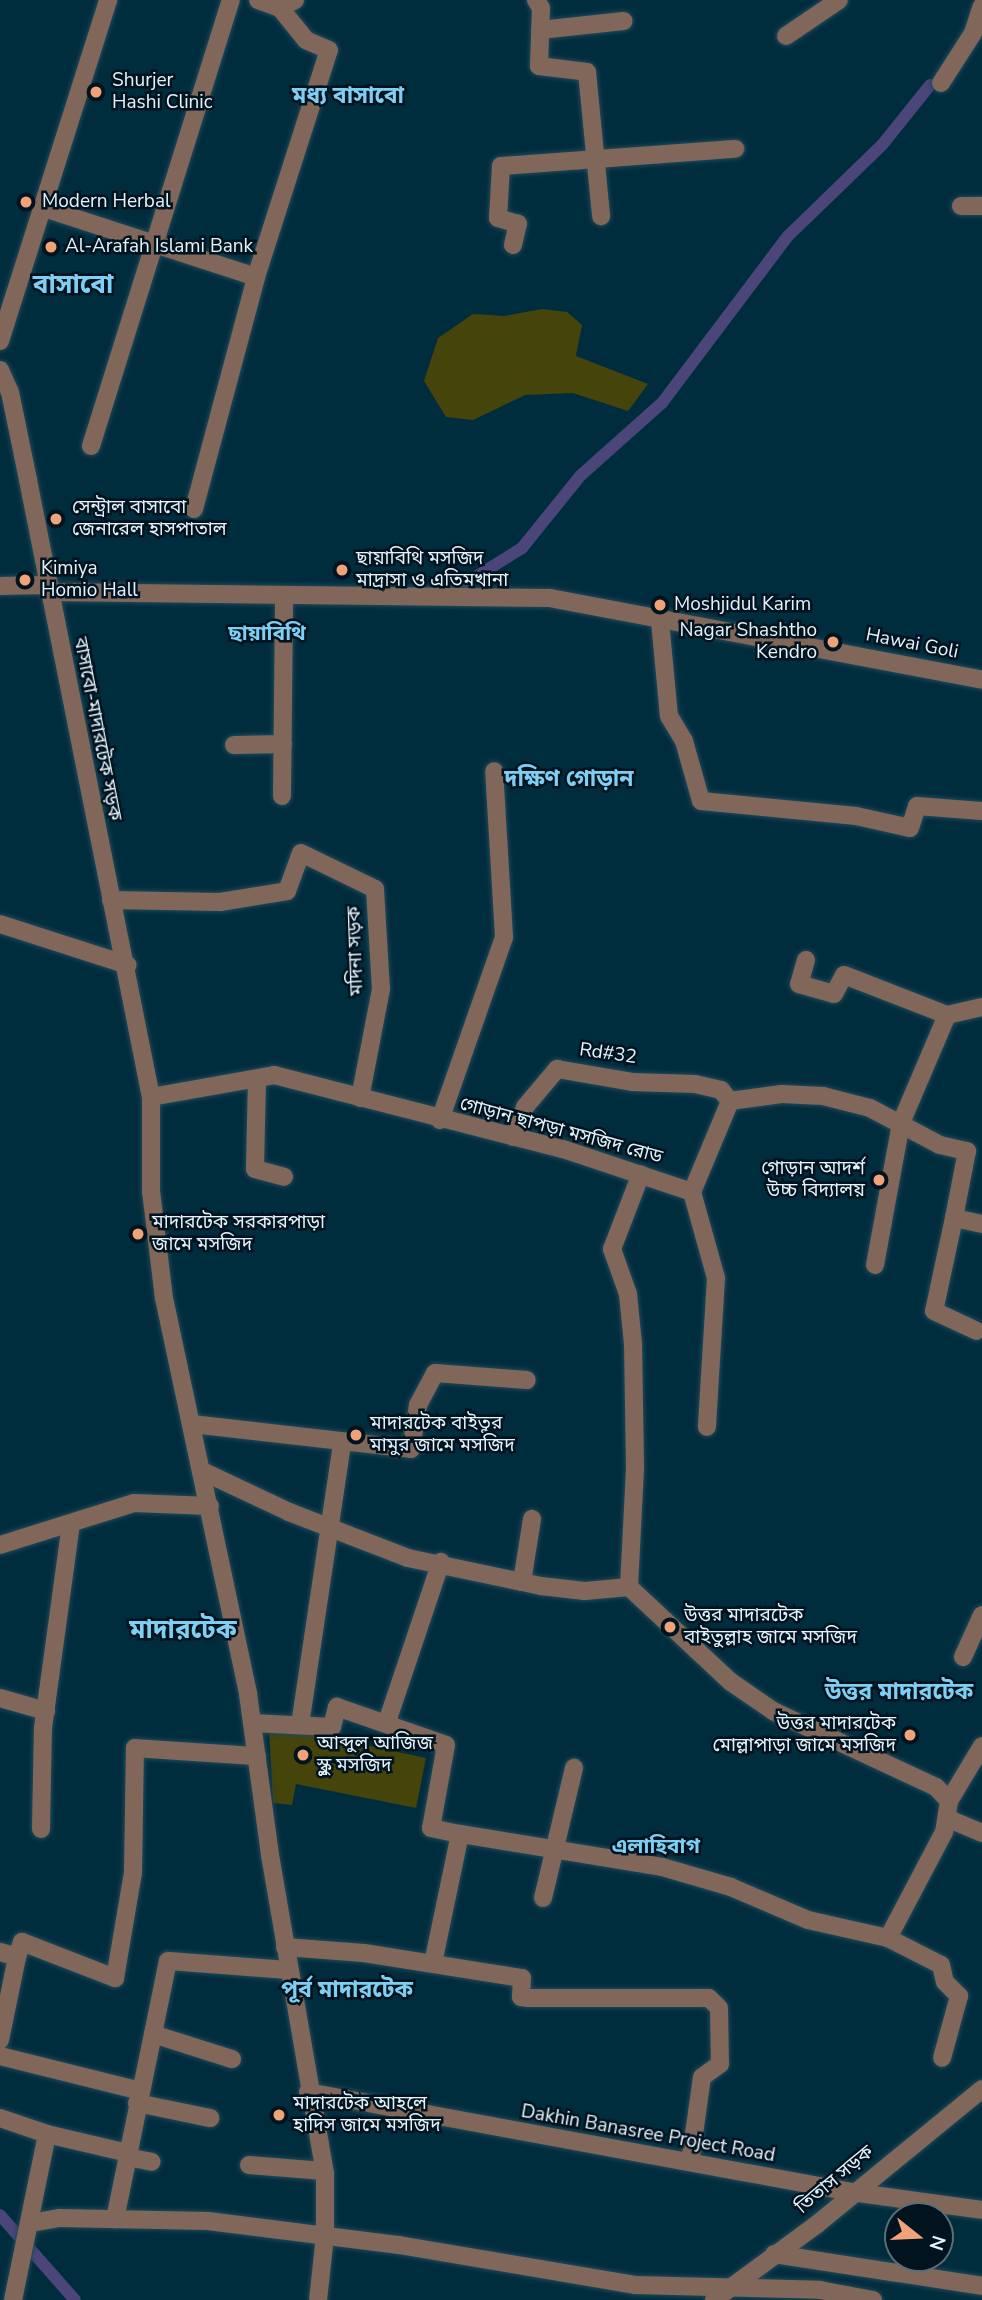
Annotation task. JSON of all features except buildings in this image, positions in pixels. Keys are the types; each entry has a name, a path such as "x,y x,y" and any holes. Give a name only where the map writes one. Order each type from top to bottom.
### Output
{"street":[{"path":"0,341 108,0"},
{"path":"91,446 231,0"},
{"path":"194,509 256,276 329,50 306,40 287,4 258,0"},
{"path":"536,0 541,8 539,66 587,72 601,216"},
{"path":"786,36 839,0"},
{"path":"941,83 973,33 982,6"},
{"path":"540,30 624,21"},
{"path":"513,245 518,224 498,218 501,166 596,156 735,149"},
{"path":"961,206 982,206"},
{"path":"44,208 256,276"},
{"name":"বাসাবো-মাদারটেক সড়ক","path":"0,370 111,900 128,965 151,1097 151,1191 159,1260 252,1723 308,2092 324,2171 326,2235 318,2300"},
{"name":"Hawai Goli","path":"0,586 284,596 425,593 550,597 660,621 982,680"},
{"path":"282,796 284,596"},
{"path":"660,621 669,716 684,741 701,801 856,816 910,828 917,806 982,811"},
{"path":"234,745 283,744"},
{"path":"440,1120 504,937 494,771"},
{"name":"মদিনা সড়ক","path":"111,900 220,902 287,891 301,853 375,889 382,989 360,1098"},
{"path":"0,924 128,965"},
{"path":"806,960 799,984 834,994 844,975 947,1015 982,1007"},
{"path":"875,1265 901,1123 947,1015"},
{"name":"Rd#32","path":"513,1137 525,1107 557,1069 632,1082 695,1084 721,1090 730,1101"},
{"name":"গোড়ান ছাপড়া মসজিদ রোড","path":"151,1097 274,1075 513,1137 641,1174 692,1192"},
{"path":"257,1079 255,1169 284,1177"},
{"path":"707,1427 716,1278 692,1192 730,1101 782,1094 823,1096 870,1108 940,1145 975,1152 954,1217 934,1311 977,1331"},
{"path":"629,1587 635,1467 633,1344 628,1294 612,1249 641,1174"},
{"path":"954,1217 982,1224"},
{"path":"192,1424 411,1449 418,1405 435,1373 527,1380"},
{"path":"300,1725 332,1529 342,1443"},
{"path":"202,1471 332,1529 408,1558 440,1562 467,1573 585,1591 629,1587 731,1682 773,1711 926,1782 949,1810 982,1833"},
{"path":"0,1545 134,1503 210,1506"},
{"path":"522,1582 532,1519"},
{"path":"41,1829 46,1711 71,1524"},
{"path":"387,1722 440,1562"},
{"path":"963,1657 982,1615"},
{"path":"0,1698 46,1711"},
{"path":"252,1723 332,1727 337,1707 387,1722 446,1745 431,1828 555,1853 675,1870 808,1920 888,1938 941,1965 945,1982 959,1996 943,2058"},
{"path":"888,1938 982,1746"},
{"path":"0,2040 9,1954 22,1941 115,1978 133,1872 135,1748 257,1756"},
{"path":"543,1898 574,1768"},
{"path":"433,1964 460,1835"},
{"path":"285,1947 433,1964 522,1978 521,1997 527,1998 709,1998 717,2003 720,2064 702,2077 691,2162"},
{"path":"115,2219 168,1961 289,1970"},
{"path":"153,2034 232,2059"},
{"path":"0,2056 210,2118"},
{"name":"তিতাস সড়ক","path":"714,2300 775,2255 982,2089"},
{"name":"Dakhin Banasree Project Road","path":"308,2092 851,2192 982,2210"},
{"path":"0,2118 47,2134 152,2162"},
{"path":"13,2300 30,2229 47,2134"},
{"path":"249,2165 324,2171"},
{"path":"30,2229 60,2218 208,2221 326,2235 635,2285 820,2290 873,2300"},
{"path":"775,2255 982,2286"}],"shaded area":[{"path":"542,309 567,312 582,325 576,356 648,384 628,411 573,393 525,395 473,420 446,417 424,381 438,338 473,314 504,316"},
{"path":"269,1729 334,1732 337,1739 426,1758 416,1808 296,1784 292,1805 273,1803"}],"waterway":[{"path":"445,596 522,548 580,476 662,403 788,236 882,145 930,85"},
{"path":"0,2215 75,2300"}],"place":[{"name":"Shurjer Hashi Clinic","path":"96,92"},
{"name":"Modern Herbal","path":"26,202"},
{"name":"Al-Arafah Islami Bank","path":"51,247"},
{"name":"সেন্ট্রাল বাসাবো জেনারেল হাসপাতাল","path":"56,519"},
{"name":"ছায়াবিথি মসজিদ মাদ্রাসা ও এতিমখানা","path":"342,570"},
{"name":"Kimiya Homio Hall","path":"25,580"},
{"name":"Moshjidul Karim","path":"660,605"},
{"name":"Nagar Shashtho Kendro","path":"833,642"},
{"name":"গোড়ান আদর্শ উচ্চ বিদ্যালয়","path":"879,1180"},
{"name":"মাদারটেক সরকারপাড়া জামে মসজিদ","path":"138,1234"},
{"name":"মাদারটেক বাইতুর মামুর জামে মসজিদ","path":"356,1435"},
{"name":"উত্তর মাদারটেক বাইতুল্লাহ জামে মসজিদ","path":"670,1627"},
{"name":"উত্তর মাদারটেক মোল্লাপাড়া জামে মসজিদ","path":"910,1735"},
{"name":"আব্দুল আজিজ স্কুল মসজিদ","path":"303,1755"},
{"name":"মাদারটেক আহলে হাদিস জামে মসজিদ","path":"279,2115"}],"district":[{"name":"মধ্য বাসাবো","path":"348,96"},
{"name":"বাসাবো","path":"73,285"},
{"name":"ছায়াবিথি","path":"267,633"},
{"name":"দক্ষিণ গোড়ান","path":"569,779"},
{"name":"মাদারটেক","path":"183,1630"},
{"name":"উত্তর মাদারটেক","path":"899,1692"},
{"name":"এলাহিবাগ","path":"656,1846"},
{"name":"পূর্ব মাদারটেক","path":"347,1990"}]}
